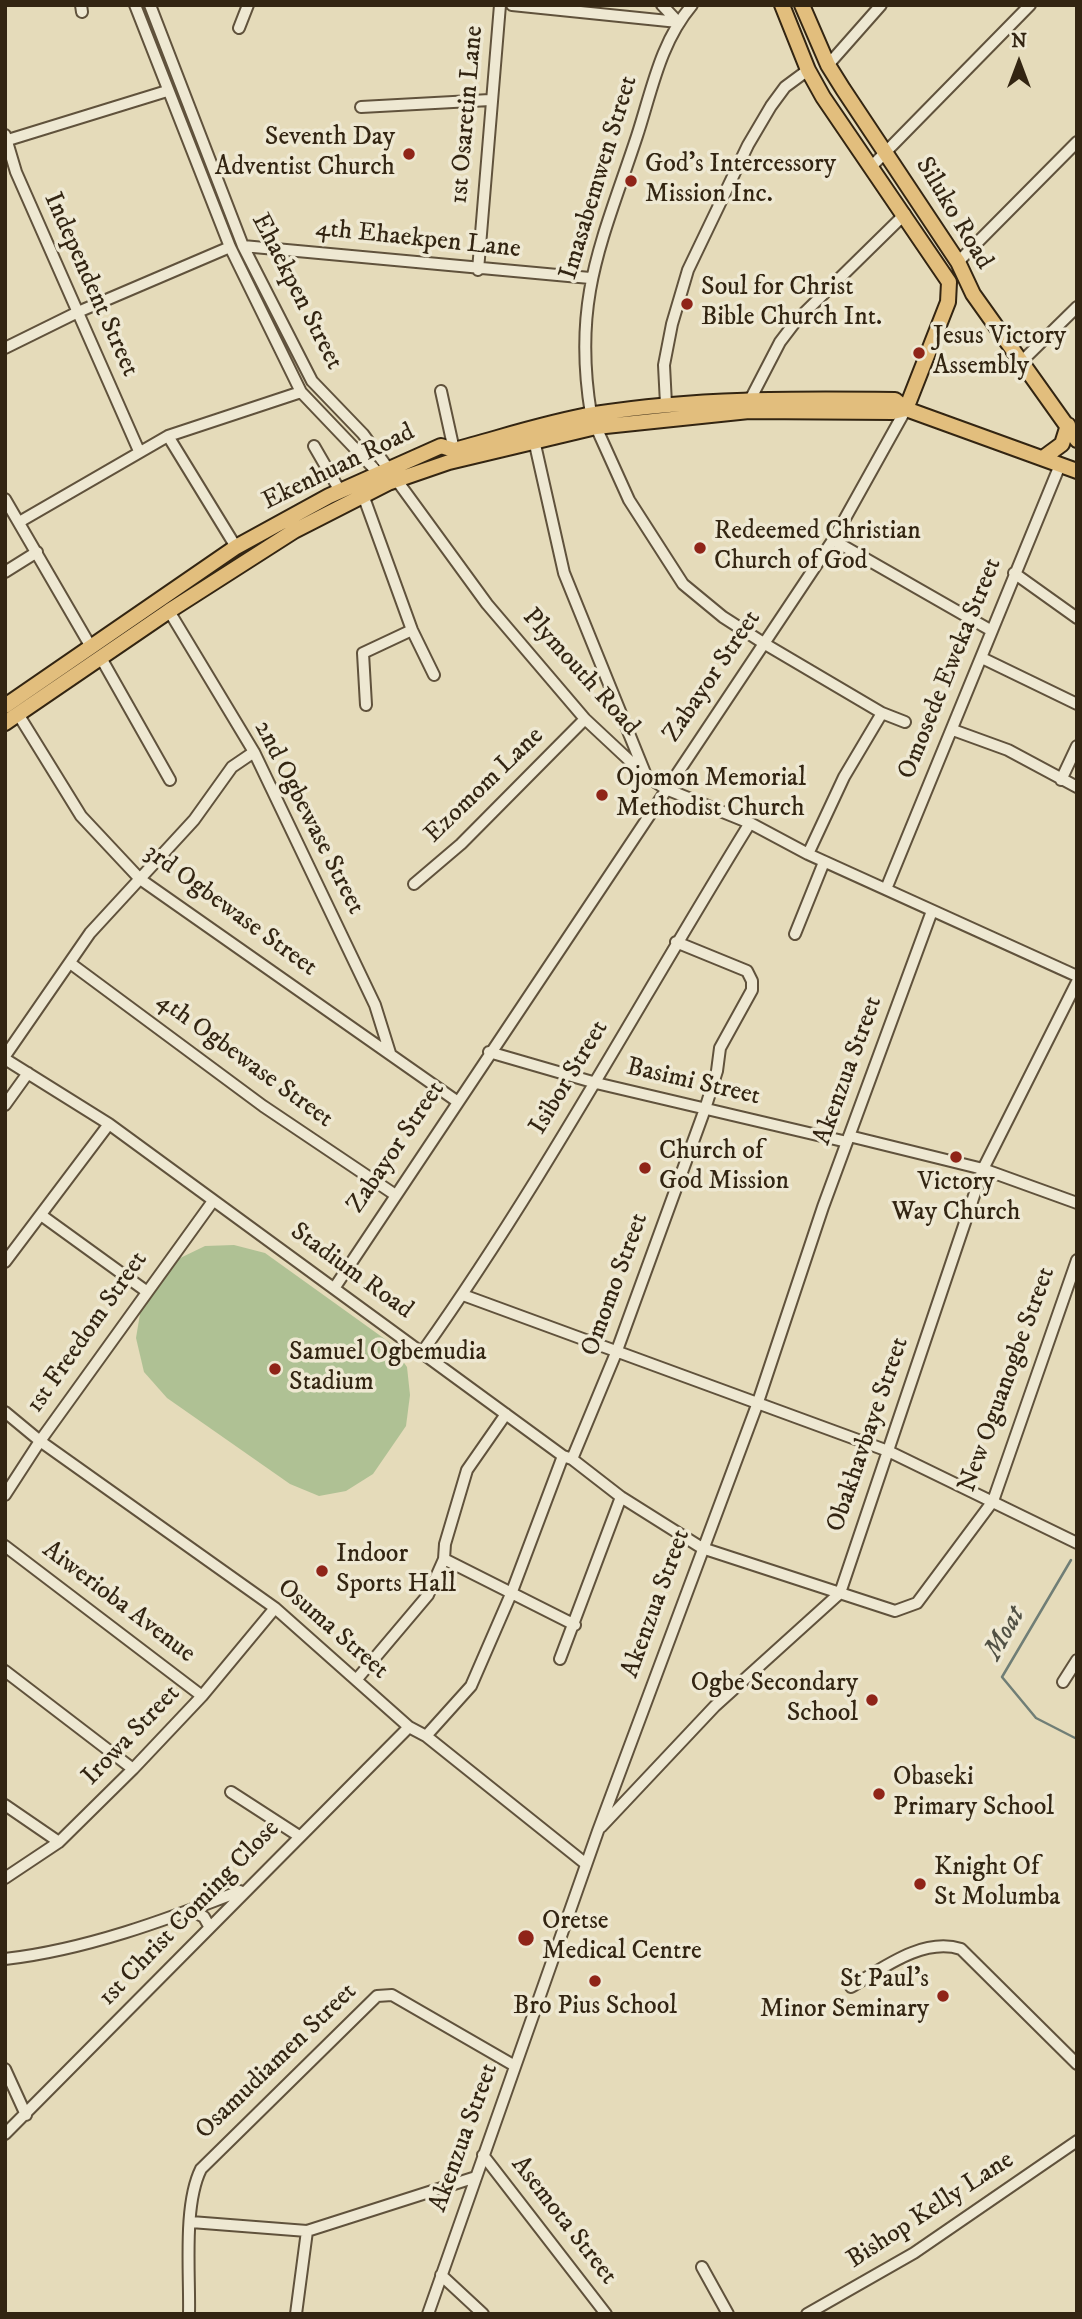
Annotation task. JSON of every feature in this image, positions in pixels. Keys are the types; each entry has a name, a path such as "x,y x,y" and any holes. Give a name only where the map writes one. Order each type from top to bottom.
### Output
{"main road":[{"name":"Siluko Road","path":"782,5 808,70 949,282"},
{"name":"Siluko Road","path":"802,5 828,65 958,262 973,294 1077,440"},
{"name":"Zabayor Street","path":"906,409 948,302 949,282"},
{"name":"Ekenhuan Road","path":"5,706 169,611 294,531 363,495 441,446 454,450 666,404 751,398 895,400 906,409 1077,471"},
{"name":"Ekenhuan Road","path":"5,723 236,547 340,491 534,440 594,421 749,411 893,412 906,409"},
{"path":"1043,458 1062,444 1068,425"}],"street":[{"name":"Ehaekpen Street","path":"135,5 230,247 301,392 391,478"},
{"name":"Ehaekpen Street","path":"150,5 243,246 312,382 363,434 391,478"},
{"path":"239,28 248,5"},
{"name":"1st Osaretin Lane","path":"478,270 490,100 500,5"},
{"path":"512,5 678,22"},
{"path":"662,5 678,22"},
{"name":"Imasabemwen Street","path":"692,5 678,22 659,60 637,135 600,239 590,278 584,317 586,383 594,421 629,499 683,584 723,617 765,644 882,713 905,722"},
{"path":"828,65 881,5"},
{"path":"872,166 888,153 1030,5"},
{"path":"666,404 664,365 671,324 688,270 748,145 771,106 785,87 808,70"},
{"path":"7,138 167,91"},
{"path":"361,107 490,100"},
{"name":"Independent Street","path":"7,138 10,174 78,312 139,451"},
{"path":"958,262 1077,142"},
{"path":"751,398 780,342 796,321 905,214"},
{"name":"4th Ehaekpen Lane","path":"243,246 478,270 590,278"},
{"path":"5,348 78,312 230,247"},
{"path":"1021,362 1077,306"},
{"path":"441,391 454,450"},
{"path":"21,521 168,436 301,392"},
{"name":"Zabayor Street","path":"335,1287 394,1194 833,540 906,409"},
{"path":"168,436 236,547"},
{"path":"534,440 564,573 646,776"},
{"path":"314,446 340,491"},
{"name":"Omosede Eweka Street","path":"886,889 1059,465"},
{"name":"Plymouth Road","path":"391,478 487,604 585,719 646,776 666,789 750,823 824,862 1077,976"},
{"path":"363,495 412,630 434,675"},
{"path":"5,499 21,521 170,780"},
{"path":"833,540 992,631"},
{"path":"5,572 37,552"},
{"path":"1014,573 1077,618"},
{"name":"2nd Ogbewase Street","path":"169,611 254,752 375,1005 390,1053"},
{"path":"366,705 363,653 412,630"},
{"path":"982,658 1077,704"},
{"path":"808,854 844,777 882,713"},
{"name":"3rd Ogbewase Street","path":"18,714 81,816 140,879 458,1102"},
{"name":"Ezomom Lane","path":"414,884 461,844 585,719"},
{"path":"953,730 1008,750 1077,787"},
{"path":"1061,780 1077,746"},
{"path":"5,1058 90,933 194,820 232,767 254,752"},
{"name":"Isibor Street","path":"423,1351 463,1295 596,1083 676,942 750,823"},
{"path":"795,934 824,862"},
{"name":"Akenzua Street","path":"428,2314 598,1830 757,1405 848,1139 932,911"},
{"name":"Omomo Street","path":"426,1736 471,1686 567,1457 616,1353 705,1109 720,1048 752,990 752,981 747,971 676,942"},
{"name":"4th Ogbewase Street","path":"70,963 263,1106 394,1194"},
{"name":"Obakhavbaye Street","path":"598,1830 715,1706 840,1593 983,1169 1077,982"},
{"name":"Basimi Street","path":"489,1052 596,1083 705,1109 983,1169 1077,1203"},
{"name":"Stadium Road","path":"5,1058 109,1124 621,1497 702,1548"},
{"path":"5,1105 29,1073"},
{"path":"5,1262 109,1124"},
{"name":"1st Freedom Street","path":"5,1495 40,1441 121,1331 146,1291 213,1201"},
{"path":"41,1216 146,1291"},
{"name":"New Oguanogbe Street","path":"702,1548 895,1611 917,1603 993,1501 1077,1260"},
{"path":"463,1295 888,1451 1077,1543"},
{"name":"Osuma Street","path":"5,1412 40,1441 275,1608 409,1727 426,1736 586,1864"},
{"path":"357,1679 428,1595 444,1559 445,1544 467,1470 506,1414"},
{"path":"559,1659 575,1625 621,1497"},
{"name":"Aiwerioba Avenue","path":"5,1546 202,1696"},
{"path":"444,1559 575,1625"},
{"name":"Irowa Street","path":"5,1878 59,1842 134,1769 202,1696 275,1608"},
{"path":"1063,1682 1077,1660"},
{"path":"5,1671 134,1769"},
{"name":"1st Christ Coming Close","path":"5,2134 409,1727"},
{"path":"230,1792 299,1836"},
{"path":"5,1805 59,1842"},
{"path":"5,1959 43,1955 191,1910 246,1889"},
{"path":"191,1910 204,1917 209,1926"},
{"path":"851,1987 922,1948 947,1944 972,1956 1077,2064"},
{"name":"Osamudiamen Street","path":"189,2314 191,2222 196,2179 206,2162 377,1996 392,1995 515,2066"},
{"path":"5,2069 26,2115"},
{"name":"Bishop Kelly Lane","path":"807,2314 914,2253 1077,2141"},
{"name":"Asemota Street","path":"483,2155 606,2314"},
{"path":"191,2222 307,2231 476,2177"},
{"path":"296,2314 307,2231"},
{"path":"702,2267 728,2314"},
{"path":"441,2275 484,2314"}],"green space":[{"name":"Samuel Ogbemudia Stadium","path":"234,1245 265,1253 389,1342 407,1367 410,1395 406,1426 373,1474 346,1491 319,1496 290,1484 167,1398 144,1372 136,1338 141,1308 174,1261 205,1246"}],"waterway":[{"name":"Moat","path":"1071,1560 1002,1677 1036,1718 1077,1739"}],"place":[{"name":"Seventh Day Adventist Church","path":"409,154"},
{"name":"God's Intercessory Mission Inc.","path":"631,181"},
{"name":"Soul for Christ Bible Church Int.","path":"687,304"},
{"name":"Jesus Victory Assembly","path":"919,353"},
{"name":"Redeemed Christian Church of God","path":"700,548"},
{"name":"Ojomon Memorial Methodist Church","path":"602,795"},
{"name":"Victory Way Church","path":"956,1157"},
{"name":"Church of God Mission","path":"645,1168"},
{"name":"Samuel Ogbemudia Stadium","path":"275,1369"},
{"name":"Indoor Sports Hall","path":"322,1571"},
{"name":"Ogbe Secondary School","path":"872,1700"},
{"name":"Obaseki Primary School","path":"879,1794"},
{"name":"Knight Of St Molumba","path":"920,1884"},
{"name":"Oretse Medical Centre","path":"526,1938"},
{"name":"Bro Pius School","path":"595,1981"},
{"name":"St Paul's Minor Seminary","path":"943,1996"}]}
